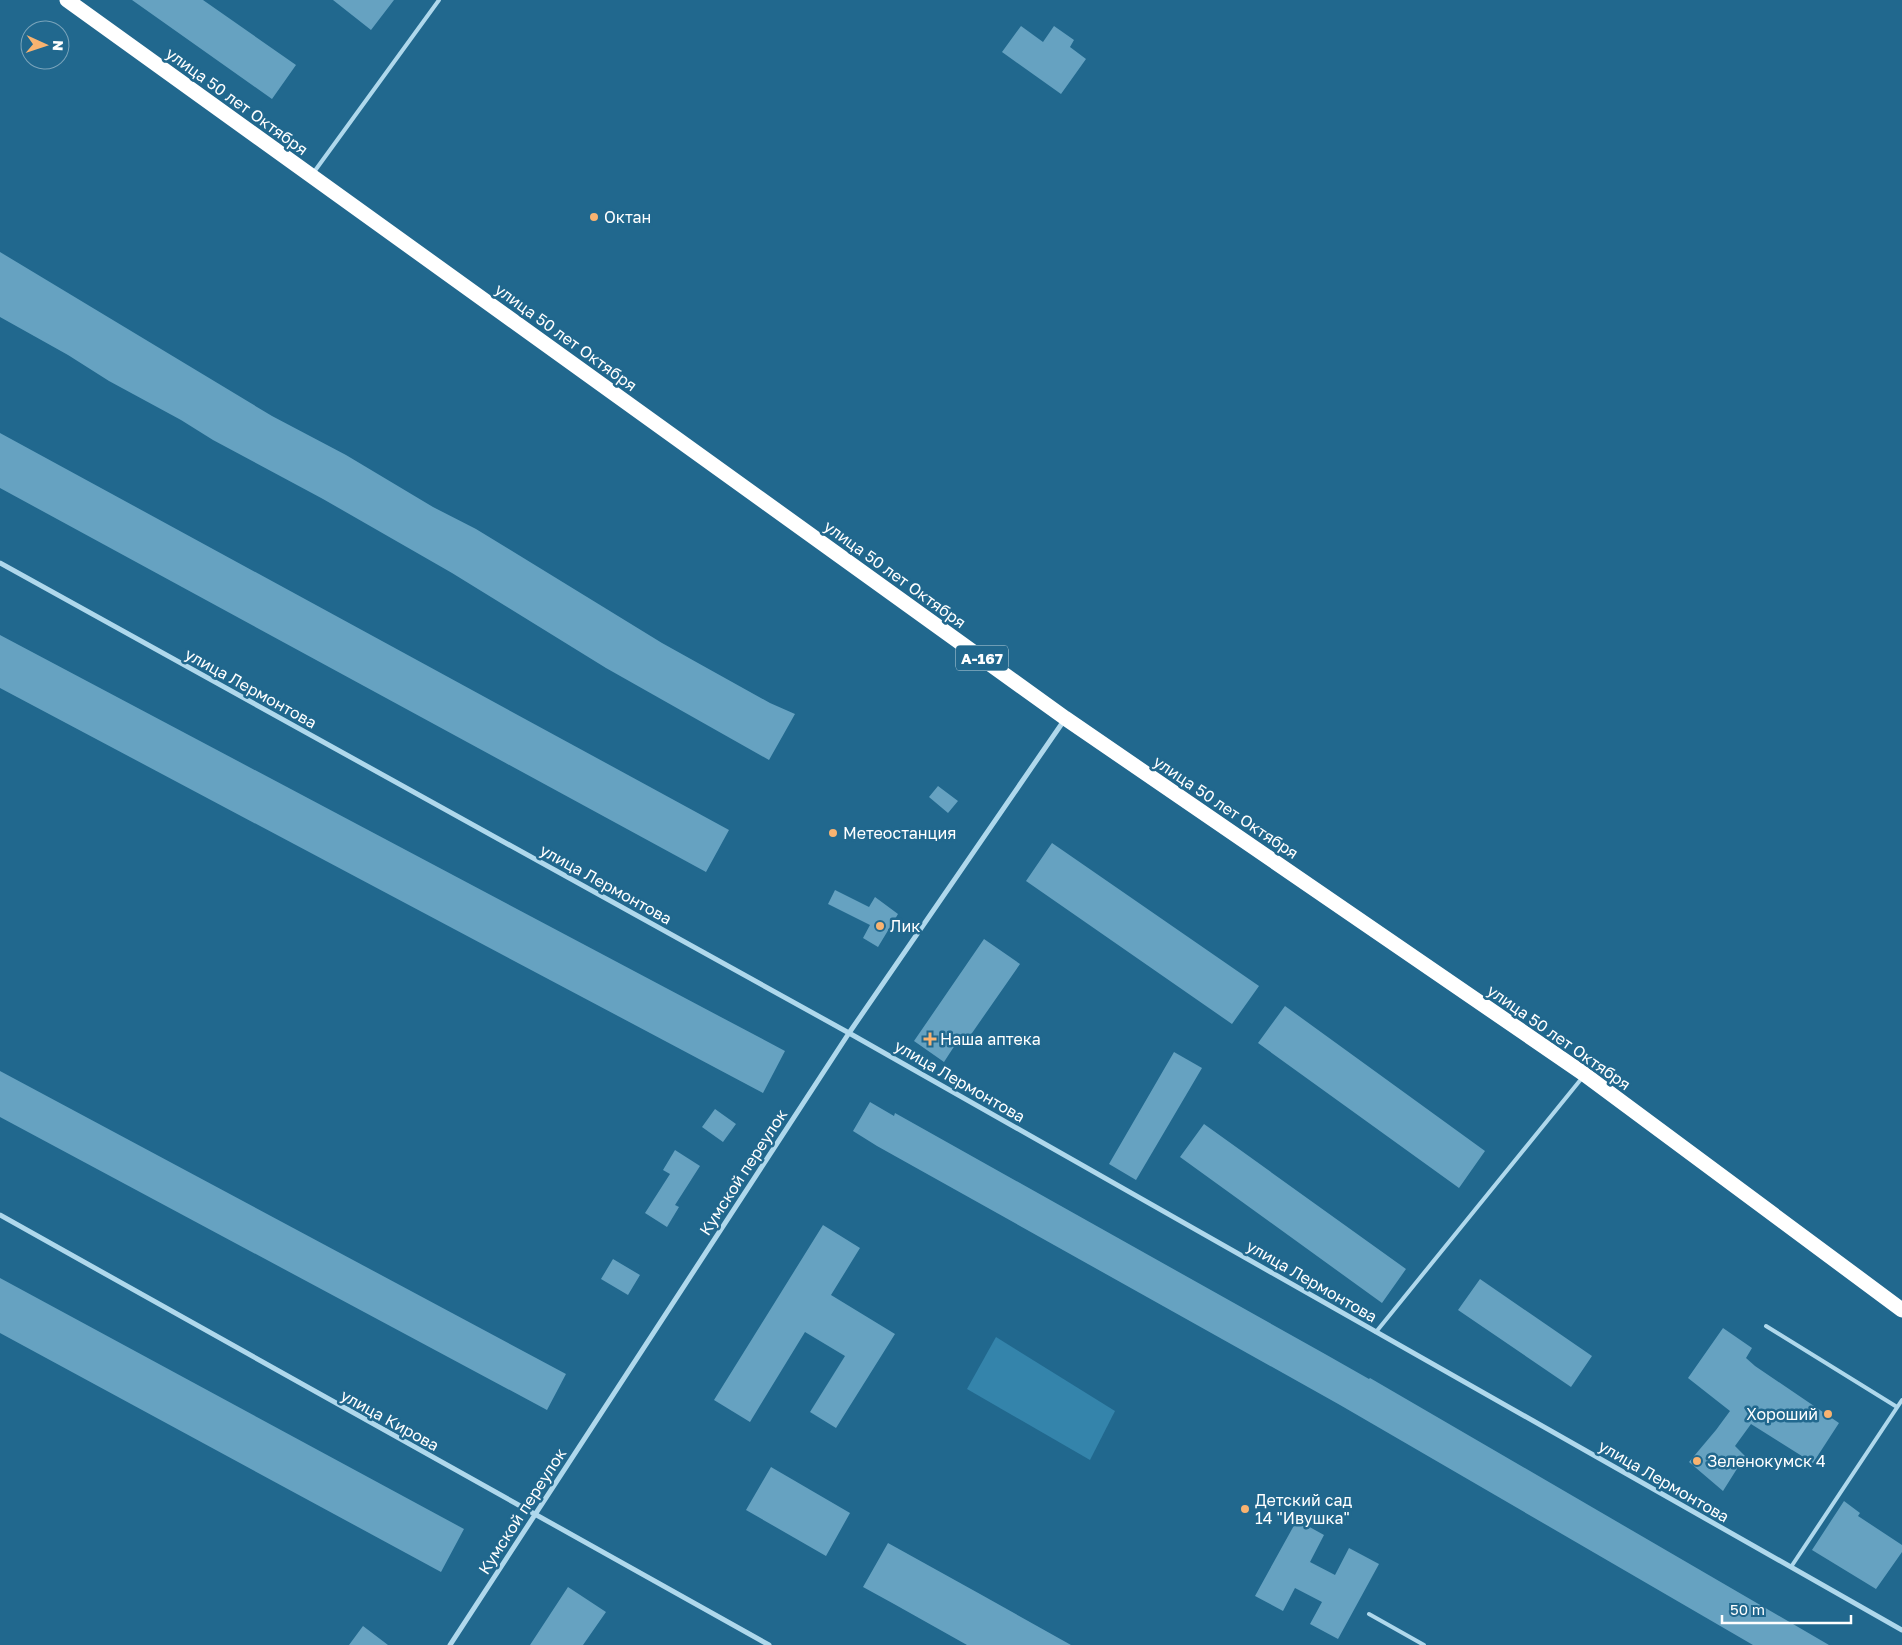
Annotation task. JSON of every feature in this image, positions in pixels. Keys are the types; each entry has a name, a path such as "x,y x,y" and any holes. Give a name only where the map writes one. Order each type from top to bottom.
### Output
{"highway":[{"name":"улица 50 лет Октября","path":"67,0 1065,718 1584,1074 1902,1310"}],"street":[{"name":"улица Лермонтова","path":"0,563 849,1033 1902,1630"},
{"name":"Кумской переулок","path":"450,1645 849,1033 1065,718"},
{"name":"улица Кирова","path":"0,1215 769,1645"}],"lane":[{"path":"311,175 439,0"},
{"path":"1376,1332 1584,1074"},
{"path":"1766,1326 1897,1407"},
{"path":"1791,1567 1902,1400"},
{"path":"1369,1614 1424,1645"}],"shaded area":[{"path":"996,1337 1115,1411 1090,1460 967,1389"}],"building":[{"path":"132,0 203,0 296,65 272,99"},
{"path":"333,0 394,0 371,30"},
{"path":"1021,26 1043,42 1054,26 1074,40 1070,47 1086,59 1061,94 1002,52"},
{"path":"0,252 272,416 346,455 433,507 476,529 662,643 770,703 795,714 769,760 606,668 452,573 323,499 213,440 0,317"},
{"path":"0,433 729,830 706,872 0,488"},
{"path":"0,635 785,1051 763,1093 0,688"},
{"path":"938,786 958,801 948,813 929,797"},
{"path":"1052,843 1259,986 1232,1024 1026,881"},
{"path":"835,890 869,907 875,897 898,914 878,947 863,938 870,925 828,904"},
{"path":"984,939 1020,964 963,1046 957,1042 944,1062 914,1041"},
{"path":"1285,1006 1485,1151 1459,1188 1258,1043"},
{"path":"1174,1052 1202,1068 1136,1180 1109,1164"},
{"path":"0,1071 566,1374 547,1410 0,1117"},
{"path":"870,1102 894,1116 895,1113 1370,1378 1829,1645 1753,1645 1340,1405 877,1146 853,1131"},
{"path":"715,1109 736,1124 723,1142 702,1127"},
{"path":"1204,1124 1406,1269 1382,1303 1180,1157"},
{"path":"675,1150 700,1166 675,1205 679,1207 667,1227 645,1213 670,1174 663,1170"},
{"path":"823,1225 860,1248 831,1295 895,1334 836,1428 810,1412 845,1356 805,1332 750,1422 714,1400"},
{"path":"613,1259 640,1275 628,1295 601,1279"},
{"path":"0,1278 464,1529 441,1572 0,1333"},
{"path":"1480,1279 1592,1356 1571,1387 1458,1310"},
{"path":"1723,1328 1752,1348 1746,1358 1755,1366 1839,1423 1813,1463 1751,1424 1735,1446 1745,1456 1723,1491 1689,1462 1730,1411 1688,1378"},
{"path":"771,1467 850,1513 826,1556 746,1510"},
{"path":"1844,1501 1860,1513 1858,1516 1902,1545 1902,1552 1876,1589 1812,1550"},
{"path":"1297,1520 1324,1535 1310,1562 1335,1575 1349,1548 1379,1564 1338,1639 1310,1624 1322,1602 1295,1588 1283,1611 1255,1596"},
{"path":"888,1543 1071,1645 967,1645 863,1587"},
{"path":"568,1587 606,1612 583,1645 530,1645"},
{"path":"363,1626 388,1645 349,1645"}],"place":[{"name":"Октан","path":"594,217"},
{"name":"Метеостанция","path":"833,833"},
{"name":"Лик","path":"880,926"},
{"name":"Наша аптека","path":"930,1039"},
{"name":"Хороший","path":"1828,1414"},
{"name":"Зеленокумск 4","path":"1697,1461"},
{"name":"Детский сад 14 \"Ивушка\"","path":"1245,1509"}]}
